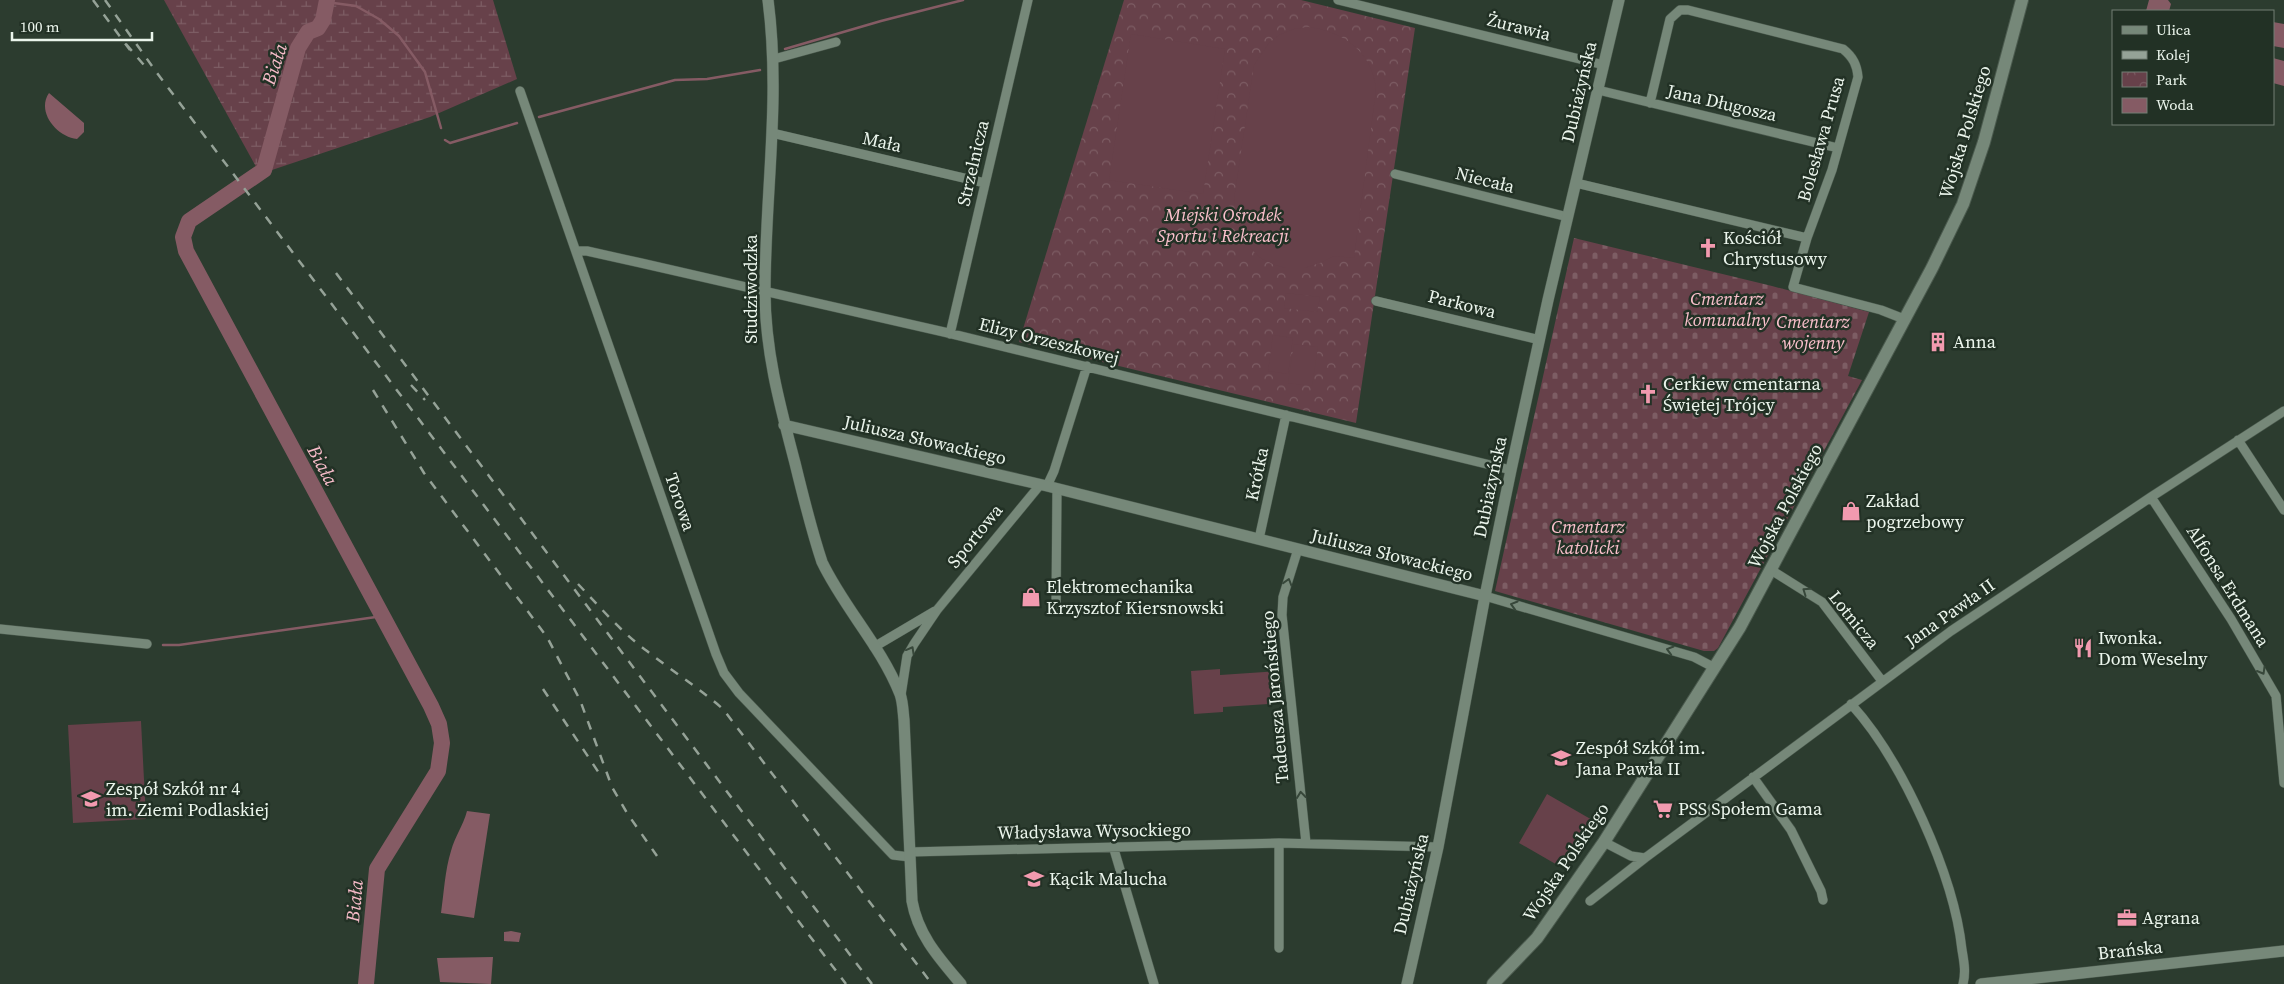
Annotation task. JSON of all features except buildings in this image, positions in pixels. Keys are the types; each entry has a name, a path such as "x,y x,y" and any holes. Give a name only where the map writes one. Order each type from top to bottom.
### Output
{"main road":[{"name":"Wojska Polskiego","path":"1493,984 1537,938 1604,842 1715,668 1771,570 1951,230 1971,182 1984,142 2022,0"}],"street":[{"name":"Studziwodzka","path":"768,0 774,59 765,291 768,343 784,425 822,562 832,582 874,646"},
{"name":"Strzelnicza","path":"950,334 1028,0"},
{"name":"Żurawia","path":"1338,0 1604,65"},
{"name":"Dubiażyńska","path":"1407,984 1438,846 1485,596 1511,470 1619,0"},
{"name":"Bolesława Prusa","path":"1650,102 1670,19 1680,10 1688,10 1843,49 1849,54 1856,64 1858,77 1832,170 1807,238 1793,287 1881,310 1904,319"},
{"path":"774,59 836,42"},
{"name":"Jana Długosza","path":"1598,90 1838,148"},
{"name":"Torowa","path":"520,91 724,673 740,693 893,855 910,854"},
{"name":"Mała","path":"772,133 985,183"},
{"name":"Niecała","path":"1395,174 1568,217"},
{"path":"1576,183 1807,238"},
{"name":"Elizy Orzeszkowej","path":"577,252 587,251 950,334 1511,470"},
{"name":"Parkowa","path":"1376,300 1540,340"},
{"name":"Sportowa","path":"961,984 929,945 915,917 901,696 907,656 937,610 1048,487 1087,366"},
{"name":"Jana Pawła II","path":"1590,902 1645,858 1882,681 2002,596 2284,411"},
{"name":"Krótka","path":"1259,539 1286,415"},
{"name":"Juliusza Słowackiego","path":"784,425 1048,487 1485,596 1694,657 1715,668"},
{"path":"2238,440 2284,510"},
{"path":"1048,487 1056,607"},
{"name":"Alfonsa Erdmana","path":"2151,497 2231,619 2276,696 2284,783"},
{"name":"Tadeusza Jarońskiego","path":"1298,549 1283,598 1282,615 1306,844"},
{"name":"Lotnicza","path":"1771,570 1822,602 1882,681"},
{"name":"Sportowa","path":"901,696 874,646 937,610"},
{"path":"0,629 146,644"},
{"path":"1852,704 1877,736 1911,796 1926,829 1960,928 1965,975 1963,984"},
{"path":"1753,777 1790,830 1821,890 1823,900"},
{"path":"1604,842 1631,856 1645,858"},
{"path":"1279,843 1279,948"},
{"name":"Władysława Wysockiego","path":"910,854 1113,846 1279,843 1438,846"},
{"path":"1113,846 1154,984"},
{"name":"Brańska","path":"1981,984 2284,951"}],"green space":[{"path":"164,0 493,0 517,79 430,117 260,174"},
{"name":"Miejski Ośrodek Sportu i Rekreacji","path":"1124,0 1301,0 1415,28 1356,423 1019,342"},
{"path":"1308,27 1333,33 1354,46 1369,65 1374,77 1376,90 1354,258 1334,256 1304,268 1286,268 1262,259 1247,245 1236,224 1234,199 1254,65 1269,43 1279,35 1294,29"},
{"path":"1131,34 1225,49 1203,194 1109,180"},
{"path":"1574,238 1772,286 1869,312 1848,376 1862,380 1718,648 1714,651 1704,651 1495,591"},
{"path":"1286,293 1320,297 1317,312 1284,308"},
{"path":"1273,335 1293,338 1288,374 1268,371"},
{"path":"1294,344 1318,347 1312,386 1288,383"},
{"path":"1220,669 1220,675 1280,671 1282,703 1223,707 1223,712 1194,714 1191,671"},
{"path":"141,721 146,819 73,823 68,725"},
{"path":"1547,794 1594,821 1566,870 1519,843"}],"water":[{"path":"2149,0 2168,0 2171,4 2169,10 2146,10"},
{"path":"2274,22 2284,24 2284,48 2274,46"},
{"path":"2274,58 2284,61 2284,86 2274,83"},
{"path":"49,93 84,123 84,132 77,139 62,134 51,122 45,108"},
{"path":"467,811 490,814 474,918 441,913 449,858"},
{"path":"504,932 521,933 519,942 504,941"},
{"path":"493,957 491,984 440,982 437,958"}],"waterway":[{"name":"Biała","path":"327,0 323,20 318,28 308,32 298,48 264,170 189,221 183,237 186,251 439,724 442,743 438,771 377,869 366,984"},
{"path":"785,49 881,21 963,0"},
{"path":"326,2 356,6 379,19 399,36 425,72 441,128"},
{"path":"539,117 675,80 707,79 760,70"},
{"path":"445,140 450,143 517,123"},
{"path":"163,645 179,645 383,616"}],"railway":[{"path":"93,0 130,50"},
{"path":"105,0 157,73 846,984"},
{"path":"126,44 149,71"},
{"path":"336,273 872,984"},
{"path":"411,385 425,400"},
{"path":"373,390 424,473 547,637 580,700 612,787 627,813 657,856"},
{"path":"578,584 637,644 723,709 932,984"},
{"path":"543,689 601,776"}],"place":[{"name":"Kościół Chrystusowy","path":"1708,248"},
{"name":"Anna","path":"1938,342"},
{"name":"Cerkiew cmentarna Świętej Trójcy","path":"1648,394"},
{"name":"Zakład pogrzebowy","path":"1851,511"},
{"name":"Elektromechanika Krzysztof Kiersnowski","path":"1031,597"},
{"name":"Iwonka. Dom Weselny","path":"2083,648"},
{"name":"Zespół Szkół im. Jana Pawła II","path":"1561,758"},
{"name":"Zespół Szkół nr 4 im. Ziemi Podlaskiej","path":"91,799"},
{"name":"PSS Społem Gama","path":"1663,809"},
{"name":"Kącik Malucha","path":"1034,879"},
{"name":"Agrana","path":"2127,918"}],"park label":[{"name":"Cmentarz komunalny","path":"1727,309"},
{"name":"Cmentarz wojenny","path":"1813,332"},
{"name":"Cmentarz katolicki","path":"1588,537"}]}
